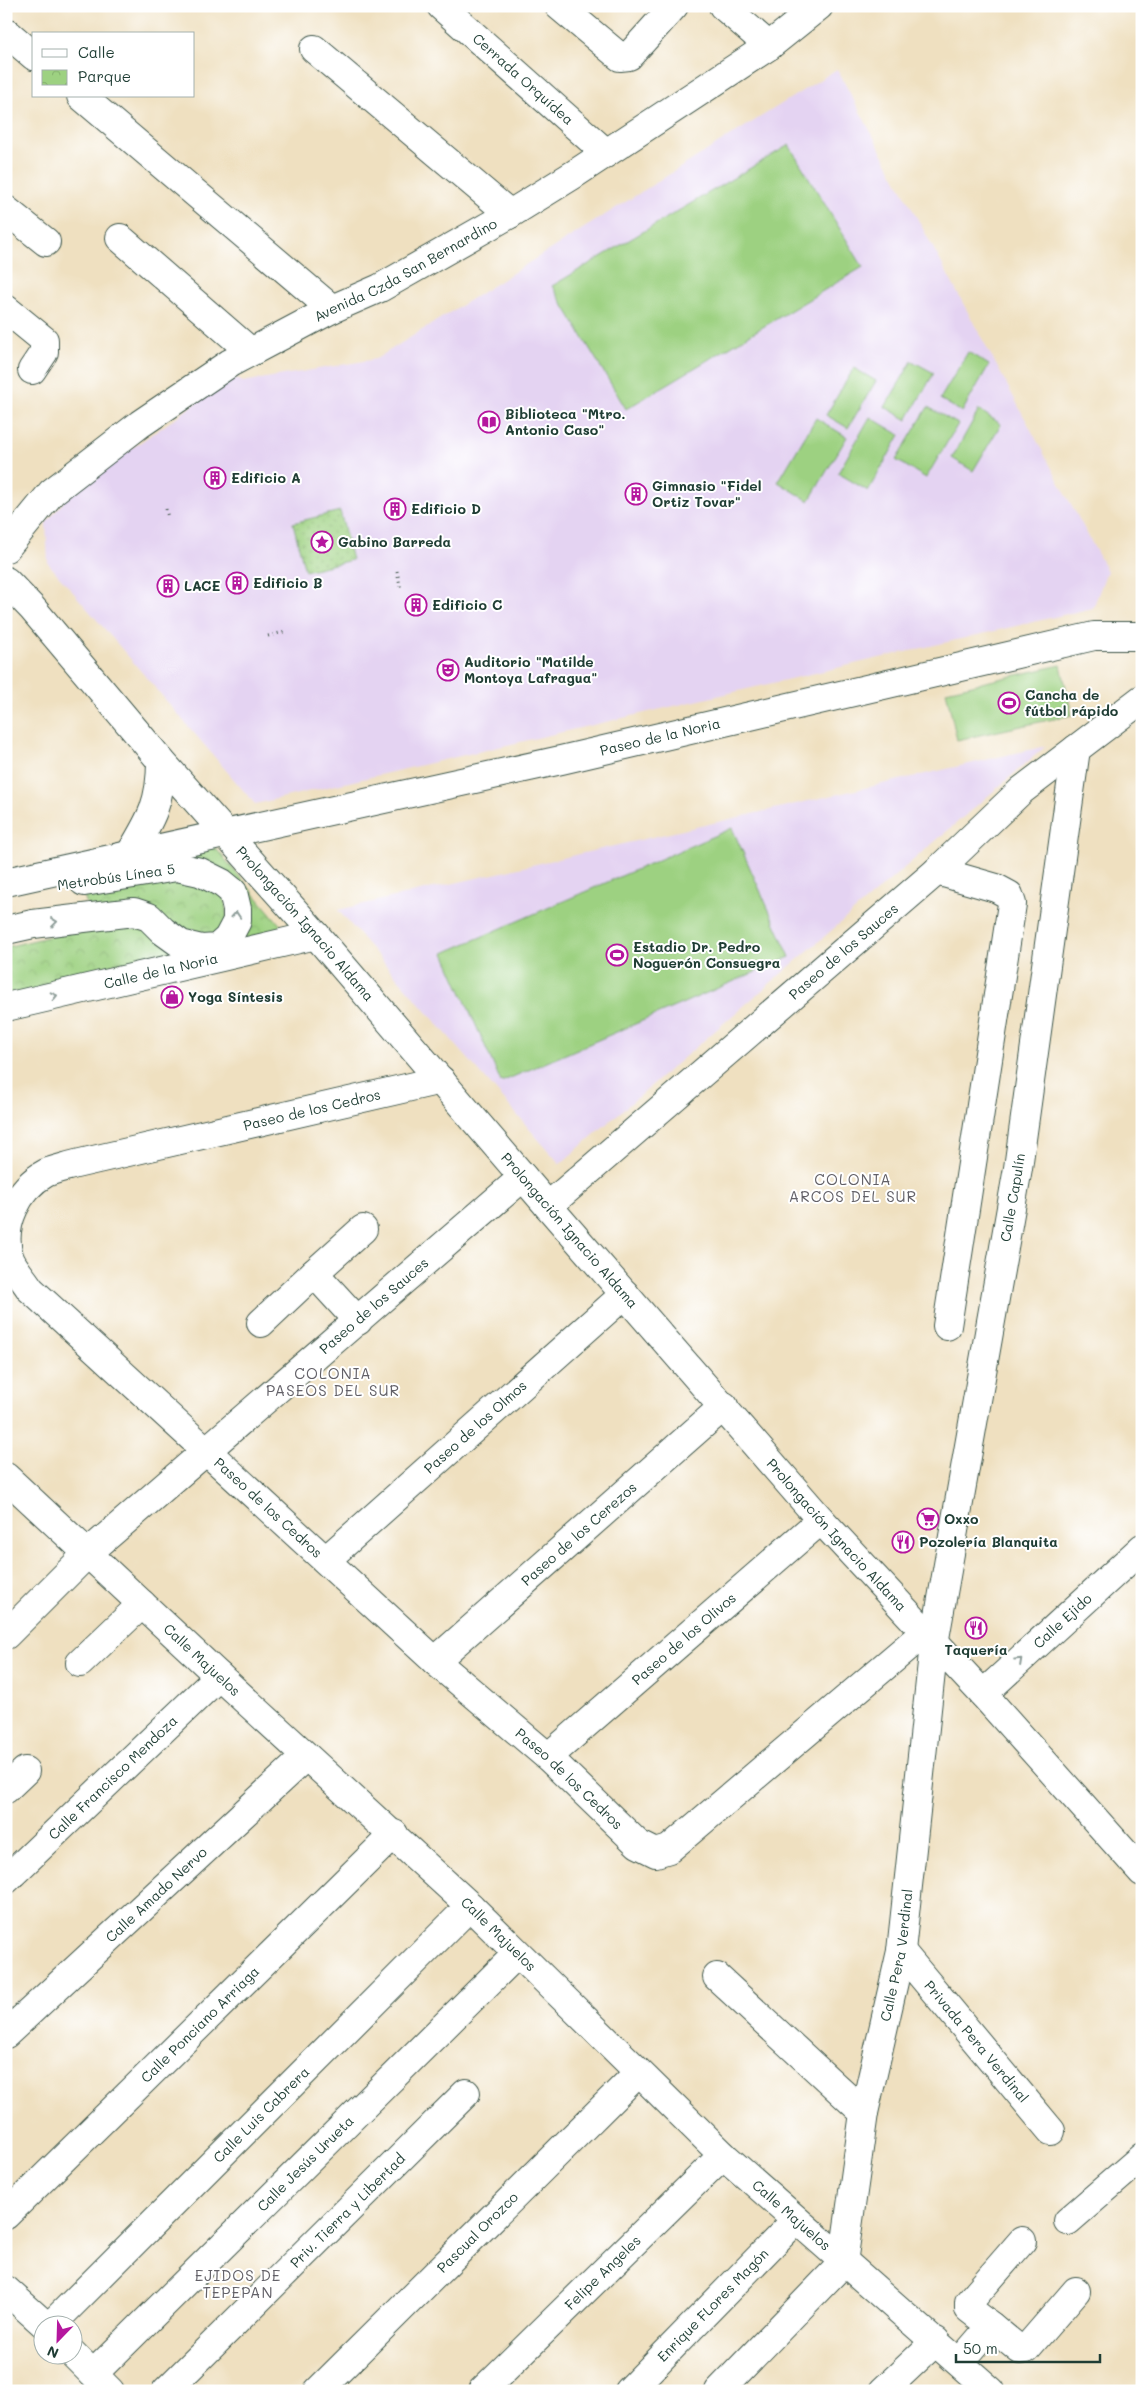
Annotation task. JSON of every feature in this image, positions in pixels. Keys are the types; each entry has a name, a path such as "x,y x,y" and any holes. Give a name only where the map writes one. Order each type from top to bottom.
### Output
{"street":[{"name":"Cerrada Orquídea","path":"441,6 606,153"},
{"path":"559,6 620,57 625,58 629,56 674,6"},
{"path":"723,6 769,46"},
{"name":"Avenida Czda San Bernardino","path":"6,548 52,492 140,424 250,351 332,309 380,288 510,214 769,46 819,6"},
{"path":"6,32 32,54"},
{"path":"314,50 510,214"},
{"path":"84,98 332,309"},
{"path":"6,210 46,242"},
{"path":"120,238 250,351"},
{"path":"6,309 44,340 44,352 32,370"},
{"name":"Prolongación Ignacio Aldama","path":"6,582 32,608 161,760 316,935 821,1520 983,1694 1142,1872"},
{"name":"Paseo de la Noria","path":"226,833 561,760 1094,636 1142,636"},
{"name":"Paseo de los Sauces","path":"548,1206 937,871 1022,790 1142,699"},
{"name":"Calle Capulín","path":"929,1638 1018,1168 1076,749"},
{"path":"130,854 151,819 156,805 161,784 161,760"},
{"path":"6,882 226,833"},
{"name":"Metrobús Línea 5","path":"6,896 177,866 200,872 222,883 233,892 237,909 237,921 228,938 217,948 202,949 180,944 163,932 149,917 134,912 33,924 6,930"},
{"path":"937,871 996,888 1009,895 1012,904 948,1326"},
{"name":"Calle de la Noria","path":"6,1007 316,935"},
{"name":"Paseo de los Cedros","path":"441,1080 76,1164 46,1173 28,1187 16,1201 9,1218 7,1237 9,1257 30,1289 435,1661 548,1757 638,1844 656,1853 669,1849 929,1638"},
{"name":"Paseo de los Sauces","path":"6,1635 88,1553 523,1177"},
{"path":"261,1323 363,1229"},
{"path":"314,1273 358,1321"},
{"name":"Paseo de los Olmos","path":"326,1560 625,1294"},
{"name":"Paseo de los Cerezos","path":"435,1661 724,1406"},
{"name":"Calle Majuelos","path":"6,1477 219,1676 394,1834 470,1906 723,2155 843,2263 936,2340 991,2391"},
{"name":"Paseo de los Olivos","path":"548,1757 821,1520"},
{"name":"Calle Ejido","path":"983,1694 1142,1548"},
{"path":"80,1663 142,1604"},
{"name":"Calle Pera Verdinal","path":"843,2263 864,2113 900,1951 929,1638"},
{"name":"Calle Francisco Mendoza","path":"6,1880 219,1676"},
{"name":"Calle Amado Nervo","path":"6,2034 306,1756"},
{"name":"Calle Ponciano Arriaga","path":"6,2214 394,1834"},
{"name":"Calle Luis Cabrera","path":"62,2314 470,1906"},
{"name":"Privada Pera Verdinal","path":"900,1951 1051,2131"},
{"name":"Calle Jesús Urueta","path":"101,2382 517,1954"},
{"path":"716,1977 864,2113"},
{"name":"Pascual Orozco","path":"318,2391 638,2073"},
{"name":"Priv. Tierra y Libertad","path":"166,2391 466,2093"},
{"name":"Felipe Angeles","path":"482,2391 723,2155"},
{"path":"1068,2221 1142,2157"},
{"name":"Enrique FLores Magón","path":"629,2391 796,2220"},
{"path":"1022,2241 969,2302 969,2309 1020,2350 1026,2349 1076,2291"},
{"path":"719,2391 843,2263"},
{"path":"6,2290 33,2314"},
{"path":"960,2362 991,2326"},
{"path":"883,2391 936,2340"},
{"path":"82,2363 101,2382"}],"path":[{"path":"166,509 168,518"},
{"path":"397,571 402,590"},
{"path":"268,636 287,631"}],"shaded area":[{"path":"837,69 1107,571 1093,608 255,804 48,563 46,523 77,486 180,415 231,376 243,382 376,359"},
{"path":"1046,746 560,1164 338,910"}],"green space":[{"path":"789,145 863,267 626,409 552,286"},
{"path":"968,352 989,365 962,412 940,399"},
{"path":"912,361 934,373 907,420 885,407"},
{"path":"854,368 876,381 848,428 826,415"},
{"path":"928,407 958,424 926,478 896,460"},
{"path":"979,410 1001,424 973,471 952,458"},
{"path":"870,417 900,435 868,491 838,473"},
{"path":"816,418 847,437 809,501 778,482"},
{"path":"340,511 352,560 305,571 293,523"},
{"name":"Cancha de fútbol rápido","path":"1061,665 1072,715 957,740 946,691"},
{"name":"Estadio Dr. Pedro Noguerón Consuegra","path":"732,828 790,957 501,1082 444,953"},
{"path":"213,845 293,940 6,1002 6,947 127,918 195,952 242,908 181,856"},
{"path":"178,873 225,897 227,925 202,943 90,913 82,891"}],"place":[{"name":"Biblioteca \"Mtro. Antonio Caso\"","path":"489,422"},
{"name":"Edificio A","path":"215,478"},
{"name":"Gimnasio \"Fidel Ortiz Tovar\"","path":"636,494"},
{"name":"Edificio D","path":"395,509"},
{"name":"Gabino Barreda","path":"322,542"},
{"name":"Edificio B","path":"237,583"},
{"name":"LACE","path":"168,586"},
{"name":"Edificio C","path":"416,605"},
{"name":"Auditorio \"Matilde Montoya Lafragua\"","path":"448,670"},
{"name":"Cancha de fútbol rápido","path":"1009,703"},
{"name":"Estadio Dr. Pedro Noguerón Consuegra","path":"617,955"},
{"name":"Yoga Síntesis","path":"172,997"},
{"name":"Oxxo","path":"928,1519"},
{"name":"Pozolería Blanquita","path":"903,1542"},
{"name":"Taquería","path":"976,1628"}],"district":[{"name":"COLONIA ARCOS DEL SUR","path":"853,1188"},
{"name":"COLONIA PASEOS DEL SUR","path":"333,1382"},
{"name":"EJIDOS DE TEPEPAN","path":"238,2284"}]}
